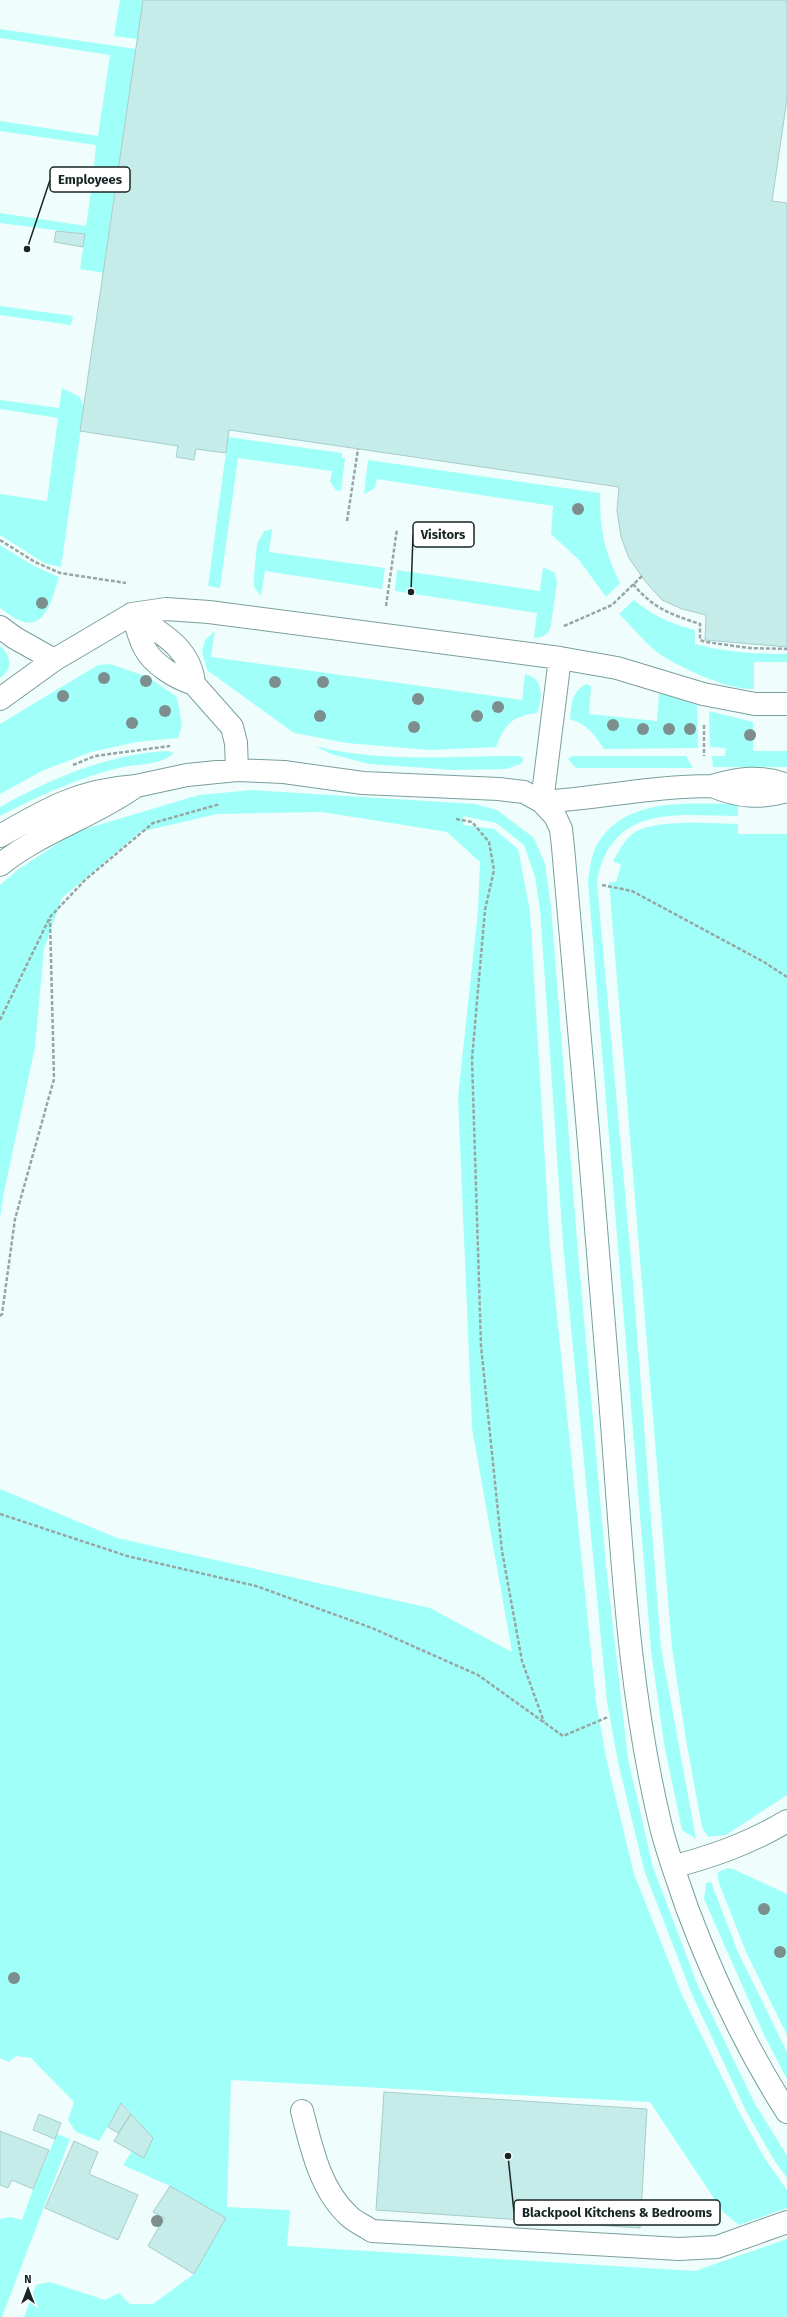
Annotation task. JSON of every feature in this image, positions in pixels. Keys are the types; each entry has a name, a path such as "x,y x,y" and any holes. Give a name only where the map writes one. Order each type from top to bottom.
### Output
{"lane":[{"path":"0,699 54,660 132,614 166,609 209,612 560,658 617,668 703,694 755,704 787,704"},
{"path":"132,614 144,648 173,675 194,684 232,727 236,743 237,770"},
{"path":"0,627 15,638 54,660"},
{"path":"542,802 560,658"},
{"path":"0,836 40,813 85,793 110,788 136,786 187,776 237,770 284,772 363,783 499,789 524,792 542,802 555,816 561,829 563,847 629,1632 638,1704 661,1828 673,1867 703,1951 734,2021 758,2067 787,2112"},
{"path":"542,802 584,799 636,790 708,786 754,777 772,779 787,785"},
{"path":"0,864 48,833 117,800 136,786"},
{"path":"708,786 733,795 773,795 787,791"},
{"path":"673,1867 727,1852 762,1837 787,1821"},
{"path":"302,2111 314,2158 334,2199 349,2216 372,2231 679,2249 717,2247 787,2222"}],"path":[{"path":"347,521 358,449"},
{"path":"382,635 397,529"},
{"path":"0,540 35,562 60,573 133,584"},
{"path":"564,626 612,605 642,576"},
{"path":"633,584 646,600 665,612 700,624 700,640 749,648 787,649"},
{"path":"703,694 708,786"},
{"path":"0,1020 50,917 85,880 153,824 227,802"},
{"path":"452,819 472,822 489,842 494,870 485,910 472,1059 481,1346 502,1551 522,1661 544,1722"},
{"path":"602,885 632,891 764,962 787,977"},
{"path":"0,1316 2,1314 15,1219 54,1079 50,917"},
{"path":"0,1514 127,1556 256,1586 372,1628 478,1675 563,1736 638,1704"}],"shaded area":[{"path":"120,0 143,0 138,39 114,36"},
{"path":"0,29 136,49 118,170 108,168 107,177 93,175 96,145 0,131 0,121 98,136 110,55 0,38"},
{"path":"92,185 115,188 104,273 80,269 85,234 0,223 0,213 86,226"},
{"path":"0,306 73,316 71,325 0,315"},
{"path":"62,388 80,397 84,408 61,567 44,563 0,535 0,494 47,501 58,418 0,409 0,400 59,408"},
{"path":"228,437 342,453 342,458 345,458 341,491 336,490 330,482 332,471 238,458 220,588 208,586"},
{"path":"368,460 600,493 604,540 610,560 620,583 606,597 579,560 551,534 553,506 377,479 375,488 364,494"},
{"path":"272,529 269,552 385,568 382,589 265,571 261,596 254,587 257,544 264,531"},
{"path":"0,545 34,566 59,577 47,610 42,617 36,621 28,623 19,620 0,608"},
{"path":"543,567 555,573 557,582 549,631 545,635 537,638 534,638 537,613 395,591 397,570 540,591"},
{"path":"634,600 648,611 663,619 695,630 695,644 741,652 787,654 787,662 754,662 754,689 731,686 706,678 661,655 650,646 619,614"},
{"path":"215,631 211,657 522,700 525,674 531,676 539,684 541,695 539,707 537,713 521,716 510,722 503,732 496,747 429,750 347,743 294,733 207,670 202,651 205,640"},
{"path":"0,646 9,658 9,666 0,678"},
{"path":"110,664 148,677 177,697 182,725 178,738 137,742 91,752 42,771 0,794 0,724 98,665"},
{"path":"586,684 591,686 589,714 657,721 659,692 697,705 698,748 604,749 586,727 570,719 573,699 577,691"},
{"path":"709,711 753,722 753,751 787,751 787,767 713,767 712,756 725,756 726,748 710,747"},
{"path":"315,746 365,755 391,757 519,756 524,759 521,764 506,769 454,770 369,764 331,754"},
{"path":"168,751 174,753 169,757 152,763 128,766 79,780 47,793 0,816 0,807 60,777 102,762 146,753"},
{"path":"572,756 686,756 693,768 576,768 568,759"},
{"path":"252,790 475,804 497,810 534,838 545,864 551,906 577,1241 606,1565 628,1759 653,1867 698,1986 754,2102 787,2156 787,2178 774,2160 746,2111 691,1992 644,1870 618,1762 607,1702 563,1244 540,909 535,877 524,845 496,823 463,816 463,825 494,829 518,849 530,911 550,1246 596,1702 607,1762 634,1874 682,1995 739,2112 765,2159 787,2190 787,2208 739,2225 723,2212 650,2102 231,2080 227,2207 290,2210 287,2246 695,2271 787,2239 787,2317 24,2317 36,2285 50,2282 105,2300 119,2293 130,2304 153,2304 194,2274 226,2218 170,2186 123,2165 132,2151 144,2158 153,2138 122,2103 99,2141 76,2132 68,2120 74,2102 31,2058 16,2056 9,2062 0,2058 0,1489 117,1538 430,1608 512,1652 472,1428 458,1097 478,911 480,862 447,832 322,812 217,814 140,832 62,898 44,949 35,1047 4,1192 0,1218 0,885 19,869 75,832 199,795"},
{"path":"700,803 738,804 738,816 670,816 650,819 631,827 616,839 605,857 597,882 633,1282 661,1648 696,1839 682,1830 664,1744 651,1650 588,881 592,856 598,843 610,828 625,817 642,810 661,806"},
{"path":"676,823 738,824 738,834 787,834 787,1795 726,1835 708,1837 702,1827 686,1740 672,1648 609,882 616,882 621,865 613,861 624,842 636,831 652,826"},
{"path":"727,1868 733,1869 787,1894 787,2035 746,1952 719,1883 717,1873"},
{"path":"711,1882 738,1952 787,2052 787,2079 765,2037 704,1899 706,1883"},
{"path":"57,2134 70,2139 2,2317 0,2317 0,2219 11,2217 22,2220 33,2189"}],"building":[{"path":"143,0 787,0 787,99 772,201 787,203 787,647 705,640 706,615 682,609 662,600 645,581 629,558 621,537 617,510 619,487 229,430 226,453 196,449 194,460 176,457 178,446 80,431"},
{"path":"56,231 85,234 83,247 54,242"},
{"path":"384,2092 647,2109 640,2228 376,2210"},
{"path":"121,2103 131,2114 118,2133 108,2127"},
{"path":"39,2114 61,2123 55,2139 33,2130"},
{"path":"131,2114 153,2138 144,2158 114,2141"},
{"path":"0,2131 49,2150 33,2189 12,2180 8,2188 0,2185"},
{"path":"74,2141 98,2152 89,2174 138,2195 118,2240 45,2208"},
{"path":"170,2186 226,2218 194,2274 148,2246 164,2218 153,2212"}],"place":[{"name":"Employees","path":"27,249"},
{"name":"Visitors","path":"411,592"},
{"name":"Blackpool Kitchens & Bedrooms","path":"508,2156"}]}
